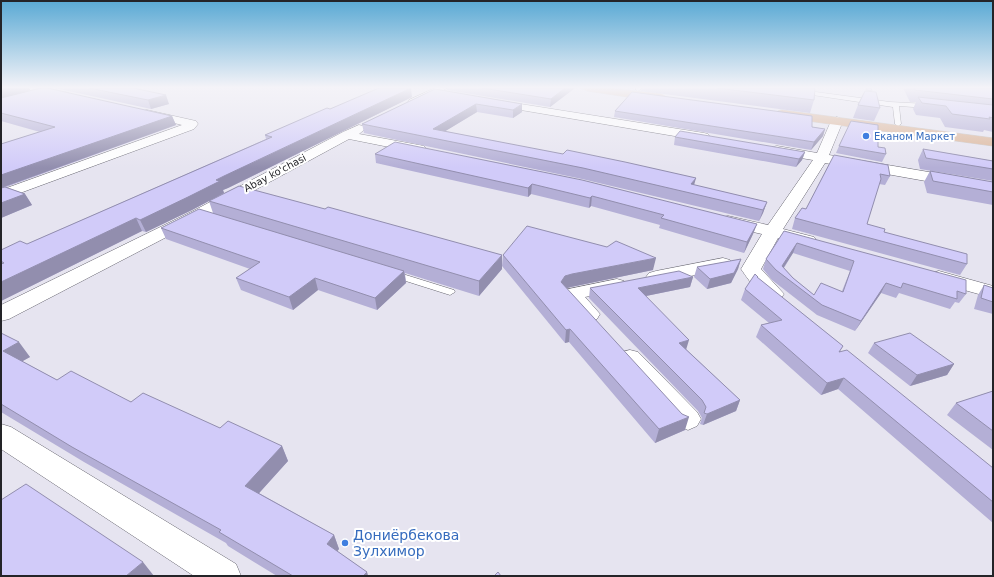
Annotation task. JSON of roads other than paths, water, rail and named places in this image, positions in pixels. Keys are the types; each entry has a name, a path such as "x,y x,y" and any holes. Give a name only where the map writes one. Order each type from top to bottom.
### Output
{"main road":[{"path":"802,115 837,121 993,137"},
{"path":"811,115 993,142"}],"street":[{"path":"1,195 192,124 155,115"},
{"path":"570,115 713,139"},
{"name":"Abay ko'chasi","path":"1,314 199,214 375,120"},
{"path":"787,303 764,285 751,269 773,231 822,157 837,121"},
{"path":"347,135 437,153"},
{"path":"767,148 993,188"},
{"path":"1,182 19,188"},
{"path":"713,217 759,229 773,231 819,244"},
{"path":"600,326 571,294 756,258"},
{"path":"927,274 993,292"},
{"path":"615,342 688,419"},
{"path":"1,435 224,576"}],"lane":[{"path":"897,115 899,127"},
{"path":"199,214 214,219"},
{"path":"382,271 450,292"}],"place":[{"name":"Еканом Маркет","path":"866,136"},
{"name":"Дониёрбекова Зулхимор","path":"345,543"}]}
